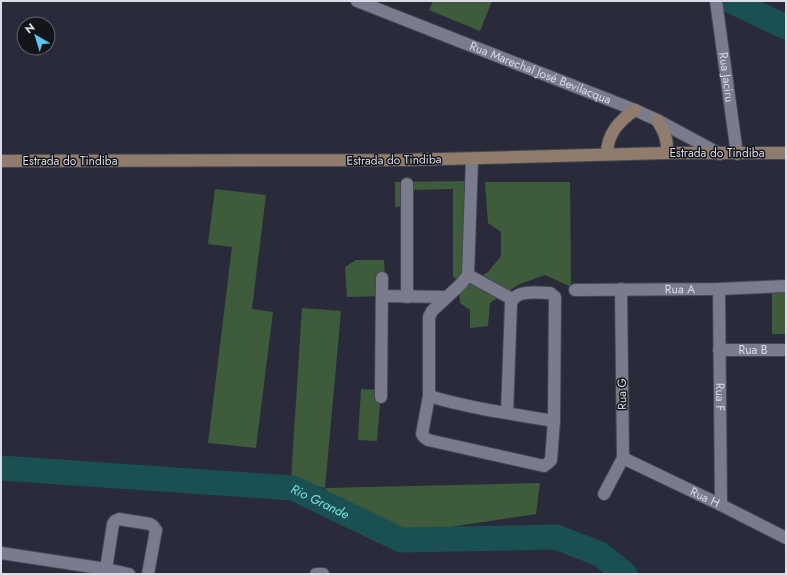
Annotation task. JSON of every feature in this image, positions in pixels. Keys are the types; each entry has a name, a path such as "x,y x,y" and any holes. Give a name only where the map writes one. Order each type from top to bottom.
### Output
{"main road":[{"path":"607,154 607,146 612,131 635,110"},
{"path":"657,120 668,143 667,153"},
{"name":"Estrada do Tindiba","path":"1,161 402,160 607,154 786,153"}],"street":[{"name":"Rua Marechal José Bevilacqua","path":"357,1 635,110 657,120 720,154"},
{"name":"Rua Jaciru","path":"716,1 737,154"},
{"path":"472,159 468,274 461,284 432,311 429,317 429,396 422,434 428,440 544,466 551,460 554,421 554,297 550,293 520,294 512,299 508,413"},
{"path":"407,184 407,297"},
{"path":"468,274 512,299"},
{"path":"381,397 382,278"},
{"name":"Rua A","path":"575,290 720,289 786,286"},
{"name":"Rua F","path":"720,289 719,350 722,505"},
{"name":"Rua G","path":"604,494 623,458 621,290"},
{"path":"382,296 446,297"},
{"name":"Rua B","path":"719,350 786,350"},
{"path":"429,396 554,421"},
{"name":"Rua H","path":"623,458 722,505 786,538"},
{"path":"106,569 113,524 119,519 150,524 156,530 148,574"},
{"path":"1,553 106,569 129,574"},
{"path":"316,574 323,574"}],"green space":[{"path":"433,1 492,1 480,31 429,10"},
{"path":"469,181 468,285 488,272 501,256 501,232 488,223 485,182 570,182 571,287 545,275 520,284 490,303 488,326 470,328 470,310 460,303 458,280 453,277 453,189 411,190 411,206 395,207 395,182"},
{"path":"215,189 266,195 252,309 273,312 256,448 208,443 232,247 208,244"},
{"path":"356,260 384,260 386,296 347,297 345,267"},
{"path":"772,291 786,291 786,334 772,334"},
{"path":"302,308 341,311 325,488 291,479"},
{"path":"361,389 381,390 377,441 358,440"},
{"path":"540,483 536,514 402,534 329,498 325,488"}],"waterway":[{"path":"731,1 786,27"},
{"name":"Rio Grande","path":"1,468 293,488 401,540 556,537 600,554 625,574"}]}
